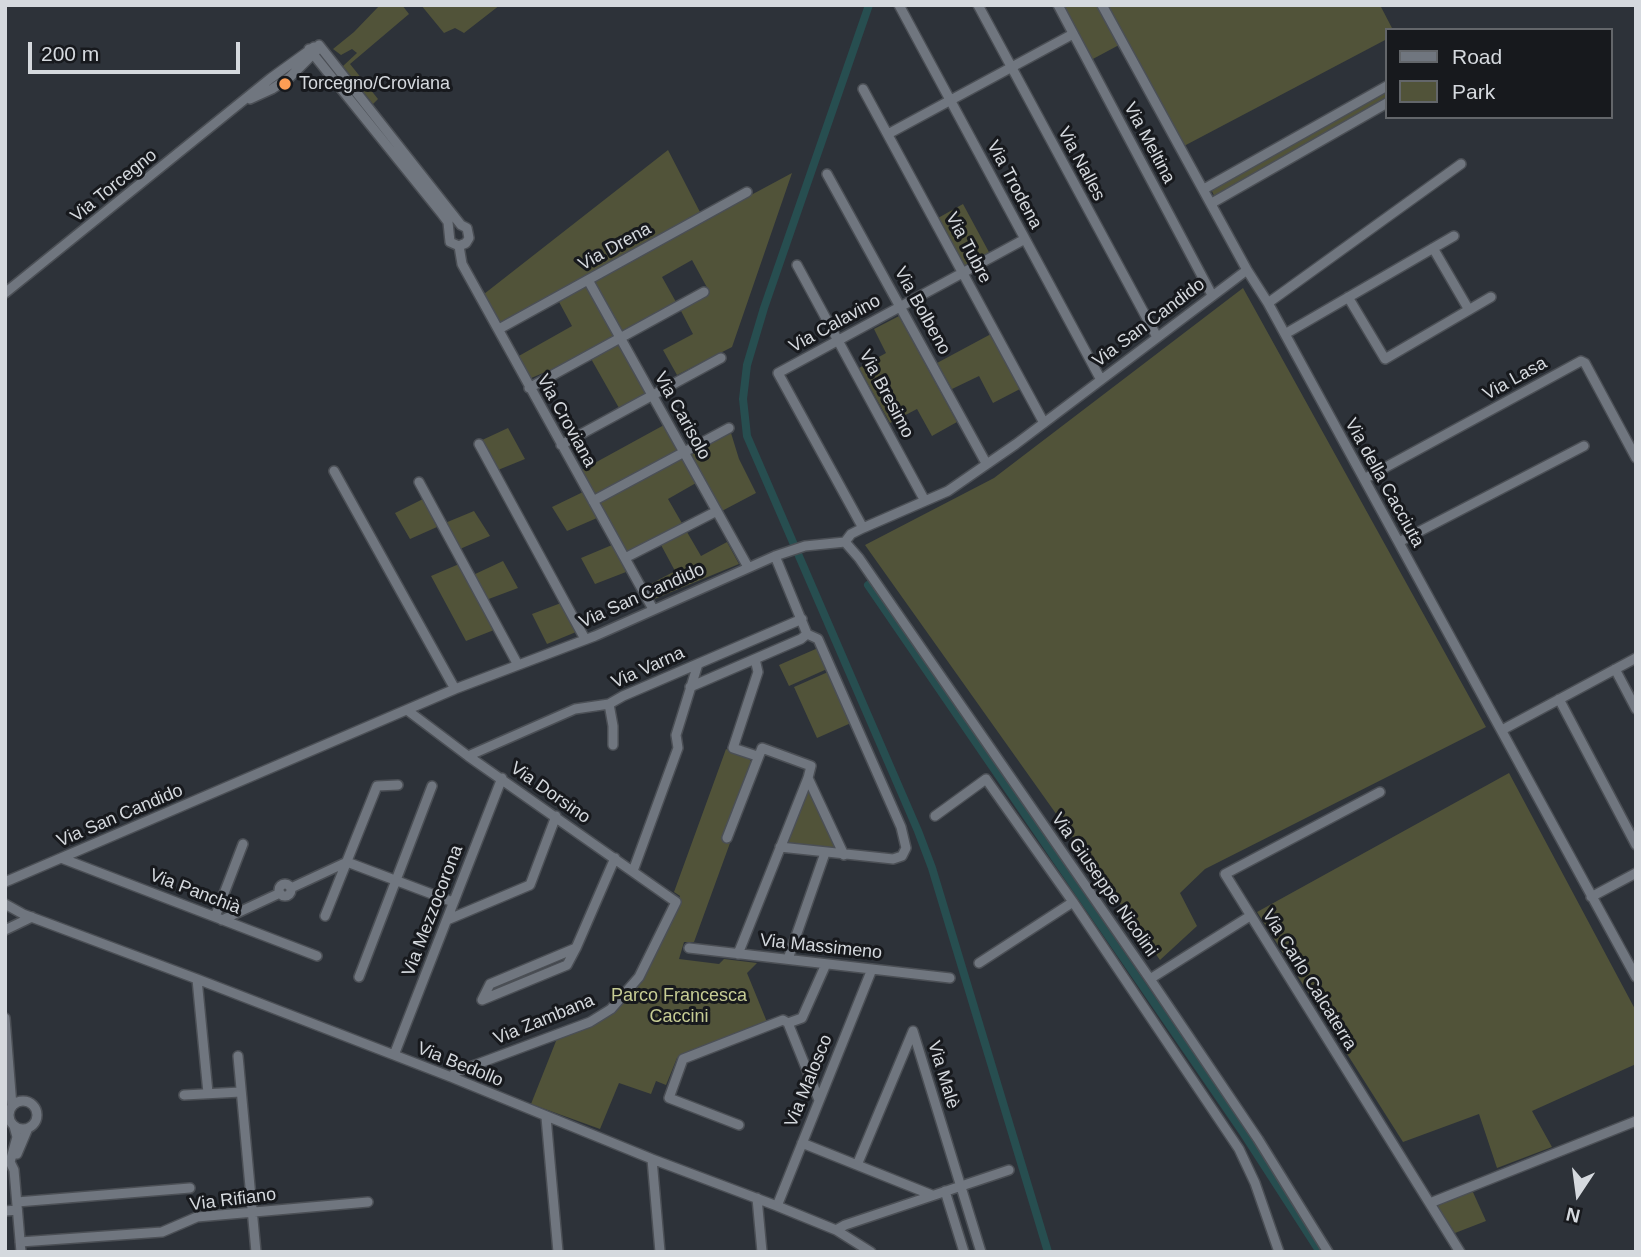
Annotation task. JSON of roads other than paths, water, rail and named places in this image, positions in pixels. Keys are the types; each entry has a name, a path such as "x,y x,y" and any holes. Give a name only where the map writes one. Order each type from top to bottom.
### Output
{"street":[{"name":"Via Trodena","path":"899,5 1101,380"},
{"name":"Via Nalles","path":"978,5 1157,337"},
{"name":"Via Meltina","path":"1058,5 1212,295"},
{"name":"Via della Cacciuta","path":"1102,5 1636,977"},
{"path":"888,134 1073,34"},
{"name":"Via Torcegno","path":"5,293 243,102 274,82 290,77 319,45 352,93"},
{"path":"312,52 352,93 421,179 461,225 467,228 470,234 466,243 459,246 449,239 449,229 421,179"},
{"path":"1204,188 1386,87"},
{"name":"Via Tubre","path":"863,89 1044,423"},
{"path":"1212,203 1386,104"},
{"path":"1268,303 1461,164"},
{"name":"Via Bolbeno","path":"828,174 986,463"},
{"name":"Via Drena","path":"499,329 747,192"},
{"path":"449,229 461,225"},
{"path":"1285,334 1454,236"},
{"name":"Via Calavino","path":"863,528 778,373 1025,239"},
{"name":"Via Croviana","path":"459,246 462,264 653,609"},
{"path":"1433,248 1469,310"},
{"name":"Via Bresimo","path":"797,265 925,501"},
{"name":"Via San Candido","path":"5,882 407,710 585,639 775,556 805,545 845,542 851,534 863,528 948,491 1044,423 1247,270"},
{"name":"Via Carisolo","path":"588,280 748,567"},
{"path":"529,388 704,292"},
{"path":"1348,297 1385,359 1491,298"},
{"path":"561,445 722,358"},
{"name":"Via Lasa","path":"1364,479 1581,361 1585,363 1636,458"},
{"path":"593,501 729,428"},
{"path":"479,444 585,639"},
{"path":"1399,542 1584,446"},
{"path":"334,471 455,690"},
{"path":"419,482 518,666"},
{"path":"625,558 717,510"},
{"name":"Via Giuseppe Nicolini","path":"845,542 859,558 1150,979 1258,1139 1328,1252"},
{"path":"775,556 807,634 818,639 901,827 905,842 903,854 893,859 780,847"},
{"name":"Via Varna","path":"468,755 575,709 609,704 802,619"},
{"path":"690,687 807,634"},
{"path":"1502,730 1636,658"},
{"path":"755,659 758,672 733,748 757,756"},
{"path":"633,871 678,748 676,734 698,664"},
{"path":"1615,669 1636,709"},
{"path":"1559,699 1636,845"},
{"path":"609,704 613,745"},
{"name":"Via Dorsino","path":"407,710 676,902"},
{"path":"727,838 762,748 811,766 738,954"},
{"name":"Via Mezzocorona","path":"394,1055 502,778"},
{"path":"808,778 844,855"},
{"path":"935,816 986,779 1073,902 1239,1149 1265,1208 1279,1252"},
{"path":"325,916 377,786 398,785"},
{"path":"359,976 432,786"},
{"name":"Via Carlo Calcaterra","path":"1380,792 1225,874 1461,1252"},
{"path":"447,920 530,884 556,816"},
{"path":"219,918 243,844"},
{"path":"788,959 824,853"},
{"name":"Via Panchià","path":"61,858 317,956"},
{"path":"576,948 490,984 482,1000 567,965 576,948 615,858"},
{"path":"219,918 280,893 289,895 291,888 347,862 453,902"},
{"path":"1591,897 1636,873"},
{"name":"Via Zambana","path":"451,1077 456,1072 590,1022 611,1009 639,977 676,902"},
{"path":"979,963 1073,902"},
{"name":"Via Bedollo","path":"5,904 777,1206 836,1230 871,1252"},
{"path":"8,930 17,918 15,910"},
{"path":"8,930 33,916"},
{"path":"1150,979 1250,916"},
{"name":"Via Massimeno","path":"689,948 950,978"},
{"path":"788,1023 802,1018 826,964"},
{"name":"Via Malosco","path":"777,1206 872,969"},
{"path":"197,979 208,1093"},
{"path":"5,1018 12,1106 8,1114 17,1138 10,1157 14,1170 21,1247"},
{"path":"739,1125 670,1098 682,1059 783,1020 788,1023 819,1100"},
{"name":"Via Malè","path":"857,1165 913,1031 961,1185"},
{"path":"238,1056 256,1252"},
{"path":"10,1084 20,1098 33,1105 37,1113 35,1122 28,1128 19,1148 14,1170"},
{"path":"184,1095 241,1092"},
{"path":"12,1106 25,1101"},
{"path":"546,1117 558,1252"},
{"path":"1430,1203 1636,1121"},
{"path":"10,1124 21,1129 28,1128"},
{"path":"802,1143 932,1195"},
{"path":"652,1159 660,1252"},
{"path":"836,1230 845,1224 1009,1170"},
{"path":"961,1185 981,1252"},
{"path":"5,1210 17,1206 190,1188"},
{"path":"945,1191 964,1252"},
{"path":"757,1198 762,1252"},
{"name":"Via Rifiano","path":"21,1247 162,1232 197,1217 368,1202"}],"waterway":[{"path":"869,5 764,308 747,365 743,399 747,436 932,868 1048,1252"},
{"path":"868,585 1244,1134 1320,1252"}],"place":[{"name":"Torcegno/Croviana","path":"285,84"}],"park label":[{"name":"Parco Francesca Caccini","path":"679,1006"}]}
